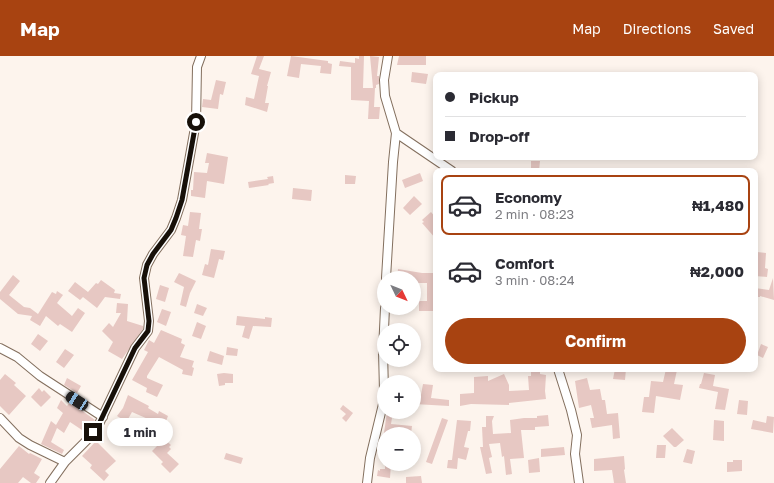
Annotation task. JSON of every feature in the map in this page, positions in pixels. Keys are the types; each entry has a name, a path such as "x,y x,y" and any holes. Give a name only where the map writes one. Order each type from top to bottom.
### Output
{"street":[{"path":"50,483 65,462 87,440 99,424 135,348 148,331 149,321 144,278 147,265 153,254 174,224 182,200 196,122 197,67 201,56"},
{"path":"386,271 396,133 385,96 384,80 388,56"},
{"path":"396,133 433,158"},
{"path":"436,160 448,168"},
{"path":"384,375 385,315"},
{"path":"0,348 17,358 40,376 102,417"},
{"path":"559,372 572,410 577,435 575,454 579,483"},
{"path":"0,418 19,438 65,462"},
{"path":"367,483 370,458 379,419"}],"building":[{"path":"257,56 264,56 259,69 271,72 267,86 265,103 269,103 267,112 245,105 246,97 254,99 259,76 251,74"},
{"path":"291,56 328,61 328,63 332,64 331,74 320,73 321,66 301,64 299,78 287,76"},
{"path":"359,56 364,56 363,88 375,88 374,107 380,107 379,119 368,119 369,101 351,100 351,67 339,66 340,61 355,63 355,58 359,59"},
{"path":"370,56 379,57 377,76 379,76 379,84 376,85 376,88 373,88"},
{"path":"399,56 426,56 426,65 397,65"},
{"path":"412,72 428,74 426,84 411,82"},
{"path":"216,80 226,82 223,95 220,94 218,109 202,107 203,99 211,100"},
{"path":"207,153 228,157 224,184 207,181 205,198 191,196 191,190 193,190 194,172 207,173 209,163 205,163"},
{"path":"531,161 540,161 539,168 531,168"},
{"path":"420,173 423,181 405,188 402,180"},
{"path":"345,175 356,176 355,184 345,184"},
{"path":"273,176 274,183 249,188 248,182 268,179 267,177"},
{"path":"293,188 312,190 311,201 292,199"},
{"path":"414,196 422,204 410,215 403,208"},
{"path":"190,212 201,213 199,229 202,229 200,241 196,240 193,257 183,256 186,236 181,235 183,225 188,226"},
{"path":"431,212 433,214 433,236 422,223 424,222 422,220"},
{"path":"211,249 225,251 223,260 219,259 214,278 202,275 205,264 208,265"},
{"path":"758,252 766,253 765,268 768,269 767,277 758,276"},
{"path":"398,269 410,271 398,271"},
{"path":"179,273 196,281 190,293 186,307 180,305 184,287 174,282"},
{"path":"421,273 433,273 433,311 421,311 421,301 427,301 427,283 421,283"},
{"path":"13,275 20,281 9,295 24,307 30,308 38,314 52,292 56,294 57,291 63,295 57,303 72,316 78,308 85,313 72,332 60,324 58,326 46,316 40,326 30,320 32,316 18,314 0,299 0,292"},
{"path":"773,278 774,300 760,296 758,297 758,288 769,290"},
{"path":"101,280 115,290 114,293 121,294 120,299 105,297 97,308 83,297 80,300 68,291 75,282 88,292"},
{"path":"160,285 169,288 165,302 156,299"},
{"path":"117,303 128,304 127,321 143,326 143,329 122,359 108,351 113,342 102,331 109,323 113,327 121,313 116,313"},
{"path":"197,304 207,308 203,316 194,313"},
{"path":"162,309 171,312 166,326 157,322"},
{"path":"237,316 265,319 265,317 272,318 271,327 253,326 249,339 242,337 245,326 236,325"},
{"path":"197,322 206,326 201,339 192,336"},
{"path":"161,330 182,339 181,343 185,345 180,357 194,361 192,367 194,368 192,376 182,374 183,370 159,357 147,376 147,378 163,385 157,397 146,392 147,388 132,380 148,352 144,350 149,340 154,343"},
{"path":"38,334 48,341 40,351 31,344"},
{"path":"761,344 768,347 763,358 758,356"},
{"path":"227,347 238,349 237,356 226,355"},
{"path":"65,349 74,355 64,368 56,362"},
{"path":"210,351 224,356 222,365 207,361"},
{"path":"531,372 540,372 540,374 546,375 546,399 509,403 509,405 471,404 460,406 460,394 474,393 474,377 488,376 488,381 504,374 509,385 509,391 529,390 528,376 531,376"},
{"path":"614,372 626,372 625,380 613,379"},
{"path":"665,372 677,372 674,384 683,385 680,400 656,396 654,413 642,412 644,397 649,397 651,381 663,382"},
{"path":"704,373 715,375 713,386 729,389 725,410 715,409 718,392 699,388"},
{"path":"5,374 16,383 14,385 26,396 9,415 0,406 0,380"},
{"path":"217,374 233,374 233,383 225,383 225,385 219,386"},
{"path":"67,378 81,386 77,393 64,385"},
{"path":"587,378 590,390 600,389 602,400 605,400 607,414 618,413 620,438 613,439 612,425 592,428 590,418 594,418 591,405 579,408 575,381"},
{"path":"423,384 433,385 431,398 449,400 449,406 421,404"},
{"path":"39,388 42,392 44,390 51,397 41,407 31,397"},
{"path":"128,395 149,406 148,408 158,414 159,411 168,416 164,426 132,412 123,428 128,431 122,439 112,431 122,419 117,416 123,408"},
{"path":"61,400 67,406 70,402 95,420 85,432 70,422 64,433 57,428 51,442 64,450 62,454 41,444 51,421 56,425 63,413 57,408"},
{"path":"739,400 748,401 747,415 737,414"},
{"path":"343,405 353,413 346,422 342,418 346,414 340,409"},
{"path":"548,415 549,426 535,427 535,430 521,430 524,458 510,459 512,474 506,475 504,456 502,457 500,443 489,444 492,457 489,458 492,473 486,474 480,447 483,447 482,427 486,427 486,416 494,416 492,421 493,434 511,433 510,420 537,418 537,416"},
{"path":"767,416 774,417 773,433 751,429 753,420 766,423"},
{"path":"442,418 448,420 432,464 426,462"},
{"path":"386,419 392,419 391,424 412,426 412,427 385,427"},
{"path":"457,420 471,421 470,431 468,431 464,447 469,448 466,460 458,458 457,469 447,468 448,460 452,460"},
{"path":"714,420 724,421 724,441 713,440"},
{"path":"672,428 684,440 676,447 674,447 663,436"},
{"path":"164,439 171,445 169,447 171,449 167,453 179,464 170,473 161,464 163,462 152,451"},
{"path":"96,441 116,461 105,471 109,475 104,481 90,468 92,465 82,456"},
{"path":"657,445 666,445 665,458 656,458"},
{"path":"19,446 29,454 30,453 42,459 34,473 40,477 36,483 31,483 23,477 18,483 0,483 0,469"},
{"path":"564,447 565,455 541,457 541,449"},
{"path":"687,449 695,451 692,464 683,462"},
{"path":"226,453 243,458 241,464 224,459"},
{"path":"624,456 626,483 614,483 612,470 594,471 594,459"},
{"path":"539,458 540,472 529,473 528,460"},
{"path":"733,460 742,460 742,471 727,472 727,462 733,462"},
{"path":"378,471 390,471 390,478 377,476"},
{"path":"421,476 422,483 406,483 406,477"}],"route":[{"path":"93,432 99,424 135,348 148,331 149,321 144,278 147,265 153,254 171,230 182,200 196,122"}]}
